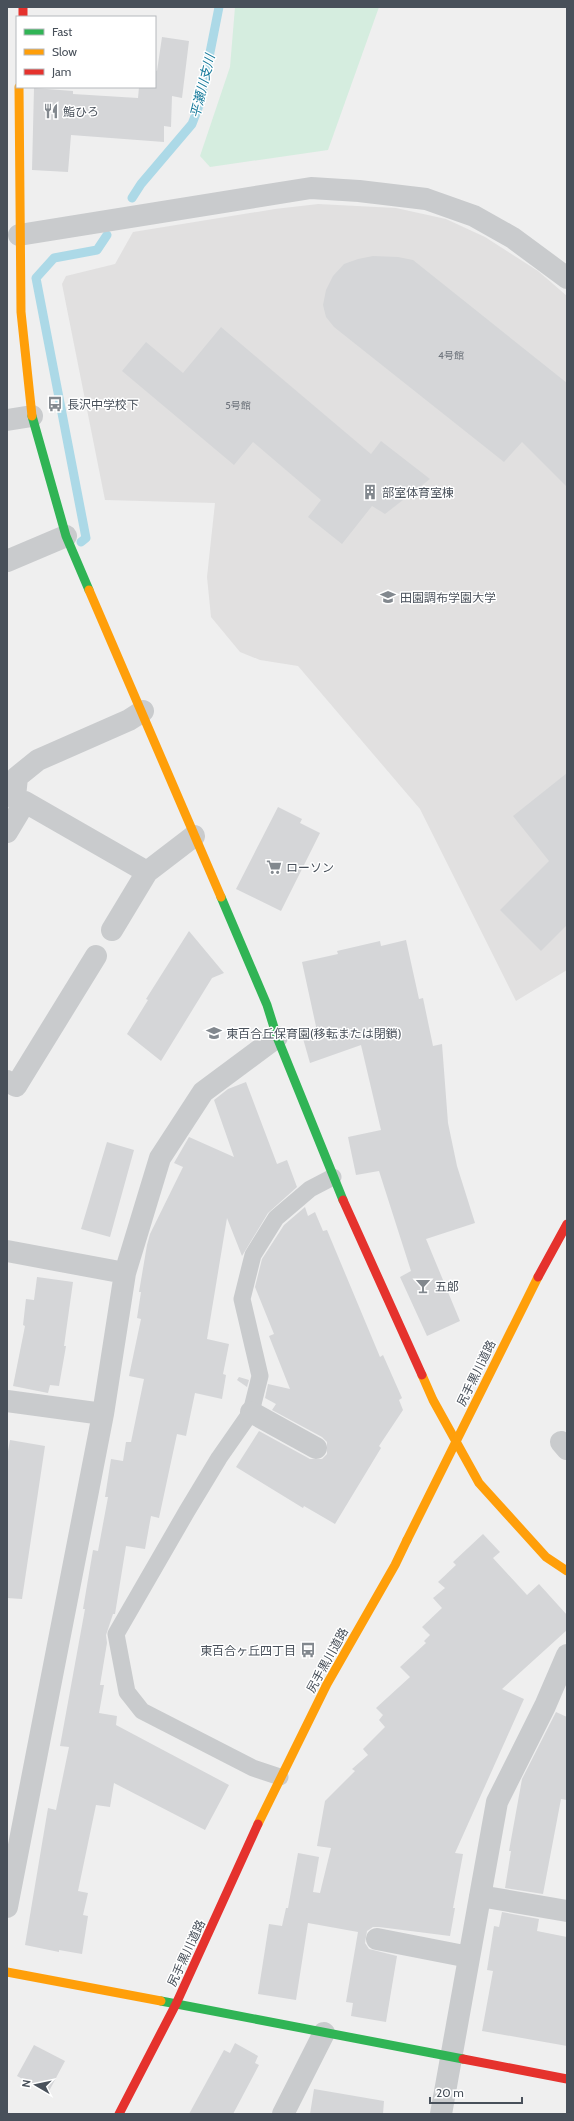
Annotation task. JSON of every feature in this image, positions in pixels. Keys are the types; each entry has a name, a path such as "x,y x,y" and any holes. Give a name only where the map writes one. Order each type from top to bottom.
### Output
{"street":[{"path":"19,88 13,213 19,235 20,312 32,416 66,536 143,711 194,836 267,1005 277,1037 333,1177 433,1400 479,1483 546,1557 567,1571"},
{"path":"19,235 311,188 359,190 426,199 474,216 513,238 567,278"},
{"path":"7,420 32,416"},
{"path":"7,561 66,536"},
{"path":"22,808 15,797 17,777 38,760 129,720 143,711"},
{"path":"7,832 25,802 147,872"},
{"path":"112,930 147,872 194,836"},
{"path":"7,1081 16,1086 96,956"},
{"path":"7,1907 103,1414 125,1273 160,1158 203,1092 277,1037"},
{"name":"尻手黒川道路","path":"119,2114 176,2004 280,1777 327,1684 395,1565 545,1262 567,1224"},
{"path":"7,1251 125,1273"},
{"path":"7,1402 103,1414"},
{"path":"251,1412 316,1448"},
{"path":"441,2114 497,1802 545,1706 567,1655"},
{"path":"480,1896 567,1912"},
{"path":"377,1939 469,1957"},
{"path":"7,1972 324,2034 567,2079"},
{"path":"283,2114 324,2034"}],"lane":[{"path":"280,1777 253,1768 142,1711 127,1692 116,1634 219,1458 251,1412 260,1376 242,1299 253,1255 276,1218 310,1189 333,1177"}],"shaded area":[{"name":"田園調布学園大学","path":"318,204 396,208 446,219 485,237 538,271 567,296 567,970 516,1001 420,809 298,666 260,660 240,652 211,617 207,577 215,503 105,500 62,284 66,276 115,264 133,232 275,209"}],"green space":[{"path":"235,7 379,7 328,150 210,167 200,156 230,67"}],"building":[{"path":"162,37 189,41 182,98 172,96 171,127 164,126 164,142 71,135 68,172 32,170 34,88 73,91 73,94 138,98 139,88 156,88"},
{"path":"373,256 398,257 413,260 567,383 567,487 522,442 504,462 334,327 326,317 323,305 326,290 333,276 344,264"},
{"path":"221,327 371,454 381,441 430,479 385,514 372,506 342,544 308,517 321,500 253,442 234,465 122,371 146,342 183,373"},
{"path":"567,773 567,925 541,951 500,910 549,861 513,816"},
{"path":"278,807 302,819 300,823 320,833 281,911 236,889"},
{"path":"189,931 224,973 212,978 161,1061 127,1034 148,1000 146,999"},
{"path":"406,940 419,999 423,998 433,1046 442,1044 448,1123 457,1166 475,1223 426,1239 460,1321 427,1336 400,1277 411,1271 379,1171 356,1175 348,1137 381,1130 361,1045 310,1063 302,1035 317,1031 302,962 338,954 337,951 380,941 381,946"},
{"path":"246,1082 277,1164 287,1160 297,1187 268,1213 242,1256 227,1218 207,1339 229,1344 223,1374 226,1375 222,1399 195,1393 186,1436 177,1434 159,1518 151,1516 145,1549 126,1546 115,1614 113,1614 106,1635 107,1643 100,1685 104,1685 99,1713 117,1716 116,1725 229,1785 205,1830 114,1783 110,1807 96,1805 78,1891 88,1893 83,1915 88,1916 82,1954 59,1950 59,1952 25,1945 48,1808 56,1810 69,1747 60,1746 85,1609 83,1609 93,1550 98,1551 108,1497 105,1497 111,1459 123,1461 126,1442 131,1442 144,1379 129,1376 141,1319 137,1318 141,1292 139,1292 147,1245 150,1234 183,1167 174,1163 189,1137 234,1157 214,1100 228,1089"},
{"path":"107,1142 134,1150 110,1237 81,1229"},
{"path":"305,1207 308,1216 315,1212 323,1231 327,1230 380,1357 383,1355 402,1398 399,1400 403,1410 379,1446 381,1448 335,1524 304,1506 303,1508 236,1467 259,1431 310,1459 322,1459 327,1454 327,1442 322,1437 272,1410 276,1404 265,1398 268,1384 290,1389 269,1336 274,1334 255,1287 262,1259 284,1225"},
{"path":"37,1277 73,1282 64,1346 66,1346 59,1386 50,1385 48,1393 13,1386 25,1326 23,1325 26,1299 34,1300"},
{"path":"239,1377 249,1380 247,1387 237,1380"},
{"path":"10,1440 45,1446 22,1599 7,1598 7,1457"},
{"path":"483,1534 500,1552 493,1558 527,1595 539,1584 567,1615 567,1630 502,1689 524,1699 455,1853 463,1854 453,1908 455,1908 450,1936 379,1927 373,1927 367,1931 365,1943 369,1949 397,1956 386,2022 351,2016 353,2003 346,2002 358,1932 308,1923 296,2000 258,1994 269,1924 282,1926 286,1908 288,1908 298,1853 319,1857 313,1892 320,1893 331,1848 317,1846 325,1801 355,1771 352,1769 368,1755 363,1749 385,1727 379,1720 383,1715 376,1708 410,1677 400,1667 426,1643 424,1641 430,1635 422,1627 442,1608 433,1598 445,1588 438,1582 456,1565 453,1562"},
{"path":"556,1712 567,1717 567,1800 561,1799 543,1894 505,1888 511,1851 509,1851 522,1779"},
{"path":"502,1912 539,1919 537,1931 567,1937 567,2046 482,2031 493,1971 487,1970 494,1926 499,1927"},
{"path":"235,2043 258,2056 255,2063 259,2065 233,2114 189,2114 224,2050 230,2053"},
{"path":"34,2045 65,2061 48,2093 17,2076"},
{"path":"314,2089 384,2101 383,2114 310,2114"}],"waterway":[{"name":"平瀬川支川","path":"132,198 141,184 192,124 200,103 219,7"},
{"path":"81,542 86,538 36,278 54,258 97,250 107,235"}],"traffic: fast":[{"path":"32,416 66,536 89,590"},
{"path":"221,897 267,1005 277,1037 343,1200"},
{"path":"161,2001 463,2059"}],"traffic: slow":[{"path":"19,88 21,312 32,416"},
{"path":"89,590 221,897"},
{"path":"407,1540 538,1277"},
{"path":"422,1375 433,1400 479,1483 546,1557 567,1571"},
{"path":"258,1824 327,1684 395,1565 407,1540"},
{"path":"7,1972 161,2001"}],"traffic: jam":[{"path":"23,7 23,16"},
{"path":"343,1200 422,1375"},
{"path":"538,1277 567,1224"},
{"path":"119,2114 176,2004 258,1824"},
{"path":"463,2059 567,2079"}],"place":[{"name":"鮨ひろ","path":"51,111"},
{"name":"長沢中学校下","path":"55,404"},
{"name":"部室体育室棟","path":"370,492"},
{"name":"田園調布学園大学","path":"388,597"},
{"name":"ローソン","path":"274,867"},
{"name":"東百合丘保育園(移転または閉鎖)","path":"214,1033"},
{"name":"五郎","path":"423,1286"},
{"name":"東百合ヶ丘四丁目","path":"308,1650"}]}
